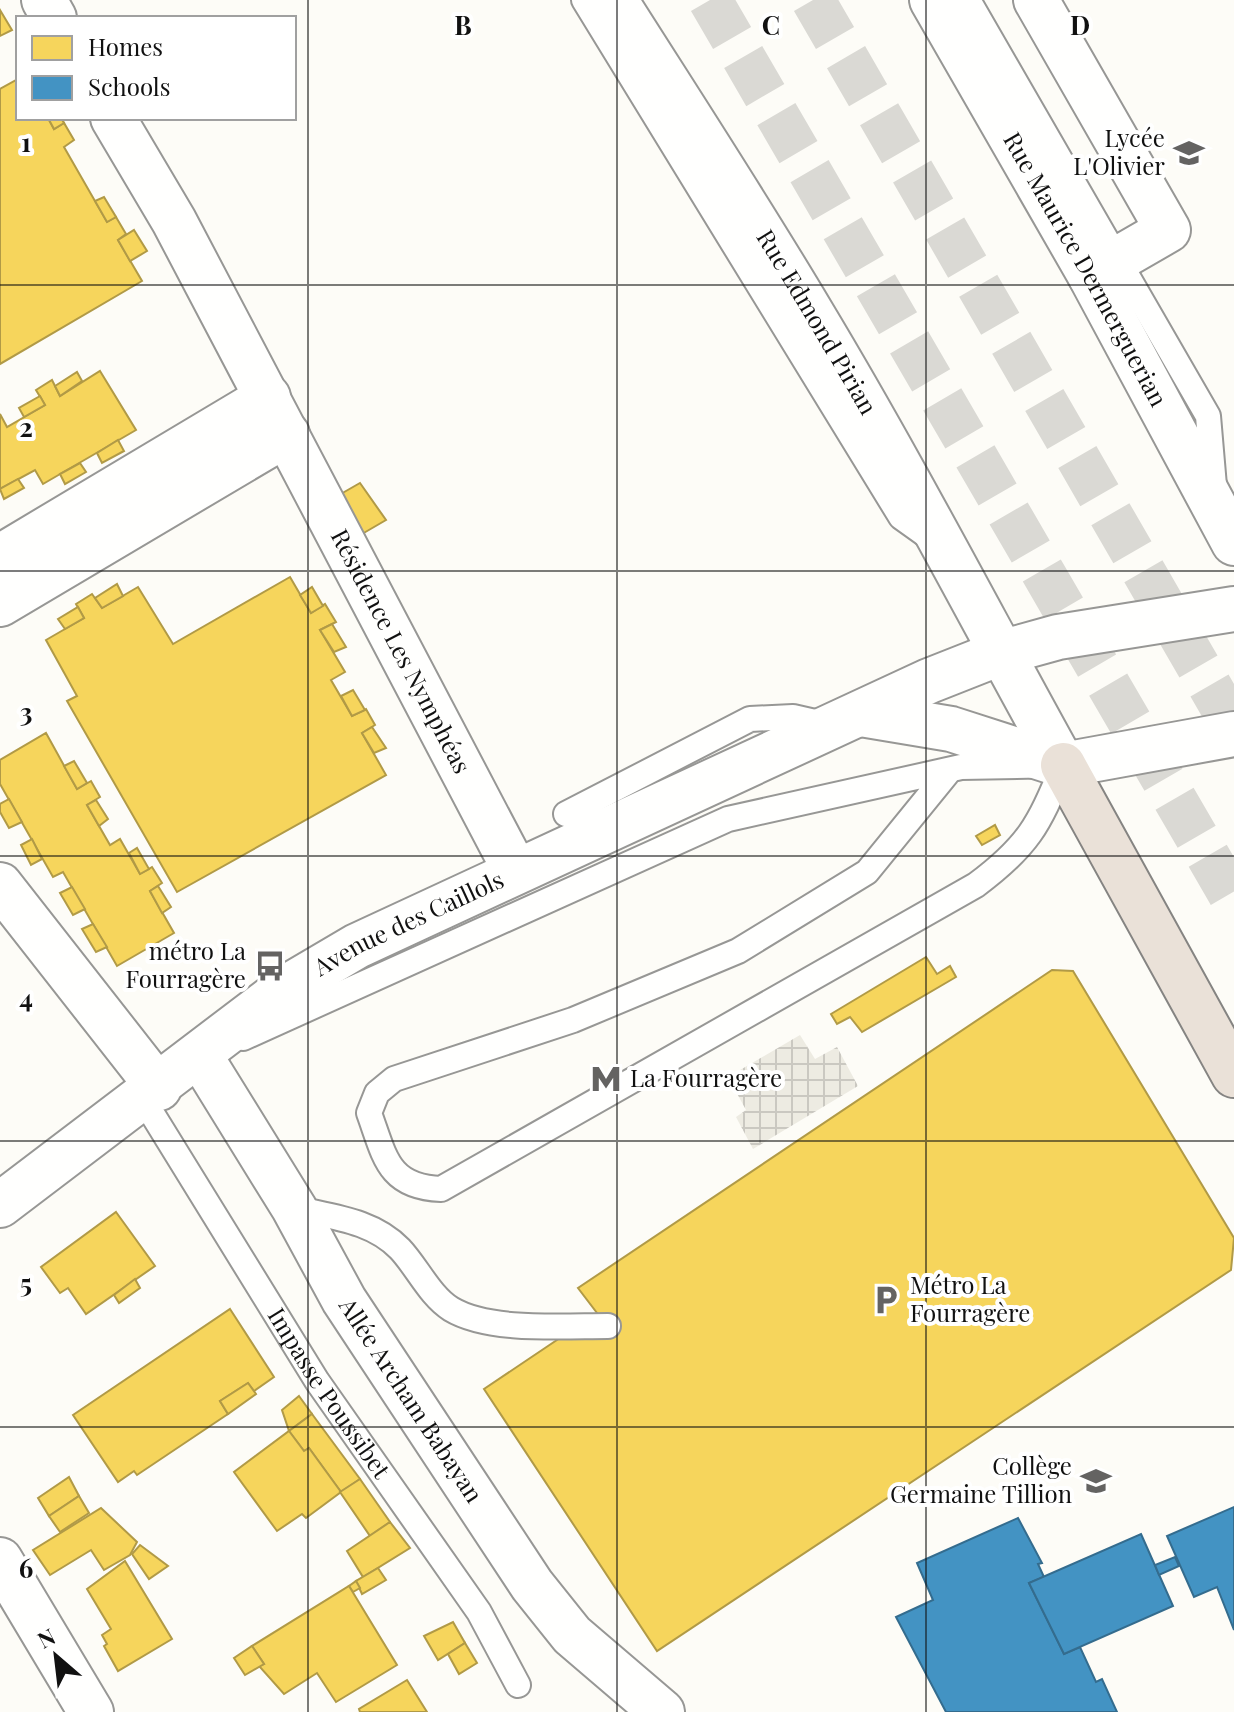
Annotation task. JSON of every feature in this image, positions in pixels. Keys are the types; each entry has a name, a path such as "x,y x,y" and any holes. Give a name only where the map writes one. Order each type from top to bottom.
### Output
{"highway":[{"path":"1063,765 1234,1075"}],"street":[{"name":"Rue Edmond Pirian","path":"615,0 812,313 949,551 1000,653"},
{"name":"Rue Maurice Dermerguerian","path":"932,0 1104,268 1234,543"},
{"path":"1036,0 1168,230 1104,268"},
{"name":"Résidence Les Nymphéas","path":"114,120 174,221 515,870"},
{"path":"0,557 277,416"},
{"path":"0,604 277,416"},
{"name":"Avenue des Caillols","path":"0,1205 151,1094 284,989 348,951 515,870 1000,653 1058,637 1234,609"},
{"path":"1000,653 1063,765"},
{"path":"848,720 951,729 1063,765 1234,734"},
{"path":"0,885 151,1094"},
{"name":"Allée Archam Babayan","path":"200,1056 294,1208 344,1300 532,1585 572,1635 662,1712"},
{"path":"0,1560 91,1712"}],"lane":[{"path":"584,0 901,517 949,551"},
{"path":"968,0 1104,268"},
{"path":"566,814 750,719 793,717 848,720"},
{"path":"200,1056 728,819 961,767 1063,765 1048,805 1027,841 976,885 441,1189 416,1188 396,1175 369,1113 377,1093 394,1079 573,1020 738,951 867,872 950,770"},
{"name":"Impasse Poussibet","path":"151,1094 317,1381 410,1518 479,1612 518,1685"},
{"path":"294,1208 376,1230 401,1249 449,1308 471,1318 539,1326 608,1326"}],"shaded area":[{"path":"800,1035 815,1059 837,1047 858,1086 753,1149 736,1117 746,1110 728,1077"}],"building: Homes":[{"path":"0,10 12,30 0,36"},
{"path":"16,80 16,120 49,120 54,129 64,123 74,140 64,147 107,222 116,217 126,234 118,240 142,281 0,364 0,89"},
{"path":"49,120 62,120 64,123 54,129"},
{"path":"104,197 116,217 107,222 95,201"},
{"path":"134,230 147,251 130,261 118,240"},
{"path":"100,371 136,430 43,484 35,470 0,489 0,414 7,427 45,405 36,390 52,380 60,396"},
{"path":"77,372 82,381 60,396 55,386"},
{"path":"40,396 45,405 24,417 19,408"},
{"path":"118,440 124,451 102,463 97,453"},
{"path":"80,463 86,472 65,484 60,474"},
{"path":"18,479 24,488 4,499 0,489"},
{"path":"360,483 386,520 362,534 339,495"},
{"path":"290,577 311,613 325,604 336,622 320,630 345,672 331,680 352,716 366,709 375,725 362,733 386,775 177,892 67,701 77,696 46,640 84,618 76,604 92,594 102,608 138,587 173,644"},
{"path":"117,584 123,596 102,608 95,598"},
{"path":"312,587 323,606 311,613 300,595"},
{"path":"78,607 84,618 65,629 58,619"},
{"path":"332,624 346,647 334,652 320,630"},
{"path":"353,690 365,710 352,716 341,696"},
{"path":"372,727 386,748 374,753 362,733"},
{"path":"46,733 77,789 91,781 100,797 87,805 110,845 120,839 140,874 152,867 162,883 150,891 174,933 117,966 63,872 53,877 0,784 0,760"},
{"path":"74,761 87,783 77,789 64,766"},
{"path":"9,799 22,822 9,828 0,812 0,804"},
{"path":"96,800 108,819 99,826 87,805"},
{"path":"995,825 1000,835 982,845 976,836"},
{"path":"32,839 42,859 31,865 21,845"},
{"path":"137,848 149,869 140,874 129,853"},
{"path":"158,886 171,907 162,913 150,891"},
{"path":"72,887 85,909 73,915 60,893"},
{"path":"93,924 107,947 96,952 82,929"},
{"path":"926,957 937,974 950,966 956,977 862,1032 850,1017 837,1024 831,1014"},
{"name":"Métro La Fourragère","path":"1052,970 1073,971 1234,1238 1231,1270 657,1651 484,1389 597,1313 578,1288"},
{"path":"116,1212 155,1266 86,1314 68,1288 60,1293 41,1267"},
{"path":"135,1279 140,1288 119,1303 114,1295"},
{"path":"230,1309 274,1377 254,1391 248,1383 220,1401 228,1414 137,1475 134,1471 118,1482 73,1415"},
{"path":"248,1383 256,1394 228,1414 220,1401"},
{"path":"299,1396 312,1414 289,1431 282,1410"},
{"path":"312,1414 360,1479 341,1492 309,1448 304,1451 289,1431"},
{"path":"289,1431 304,1451 309,1448 341,1492 306,1518 302,1514 277,1531 234,1472"},
{"path":"69,1477 79,1496 49,1516 38,1498"},
{"path":"360,1479 390,1522 370,1536 340,1492"},
{"path":"79,1496 89,1513 60,1532 49,1516"},
{"path":"101,1508 137,1542 130,1555 104,1570 91,1550 50,1575 33,1550"},
{"path":"390,1522 410,1548 363,1577 347,1551"},
{"path":"140,1545 168,1566 149,1579 132,1554"},
{"path":"125,1561 172,1639 118,1671 104,1646 107,1644 102,1635 111,1629 87,1589"},
{"path":"378,1568 386,1580 362,1594 356,1581"},
{"path":"356,1581 360,1588 353,1592 349,1586"},
{"path":"349,1586 397,1665 336,1702 317,1673 284,1694 259,1666 264,1664 252,1646"},
{"path":"453,1622 465,1643 438,1660 424,1636"},
{"path":"465,1643 477,1663 459,1674 448,1654"},
{"path":"252,1646 264,1664 245,1675 234,1658"},
{"path":"407,1680 427,1712 360,1712 359,1709"}],"building: Schools":[{"path":"1234,1507 1234,1630 1217,1587 1194,1597 1167,1536"},
{"path":"1018,1518 1042,1563 1038,1564 1044,1577 1029,1583 1064,1654 1080,1647 1096,1682 1102,1679 1117,1712 946,1712 896,1617 933,1600 917,1563"},
{"path":"1141,1534 1173,1606 1064,1654 1029,1583"},
{"path":"1175,1557 1179,1566 1159,1575 1155,1565"}],"tunnel":[{"path":"710,0 1234,901"},
{"path":"813,0 1234,728"}],"place":[{"name":"Lycée L'Olivier","path":"1189,153"},
{"name":"métro La Fourragère","path":"270,966"},
{"name":"La Fourragère","path":"606,1079"},
{"name":"Métro La Fourragère","path":"886,1300"},
{"name":"Collège Germaine Tillion","path":"1096,1481"}]}
